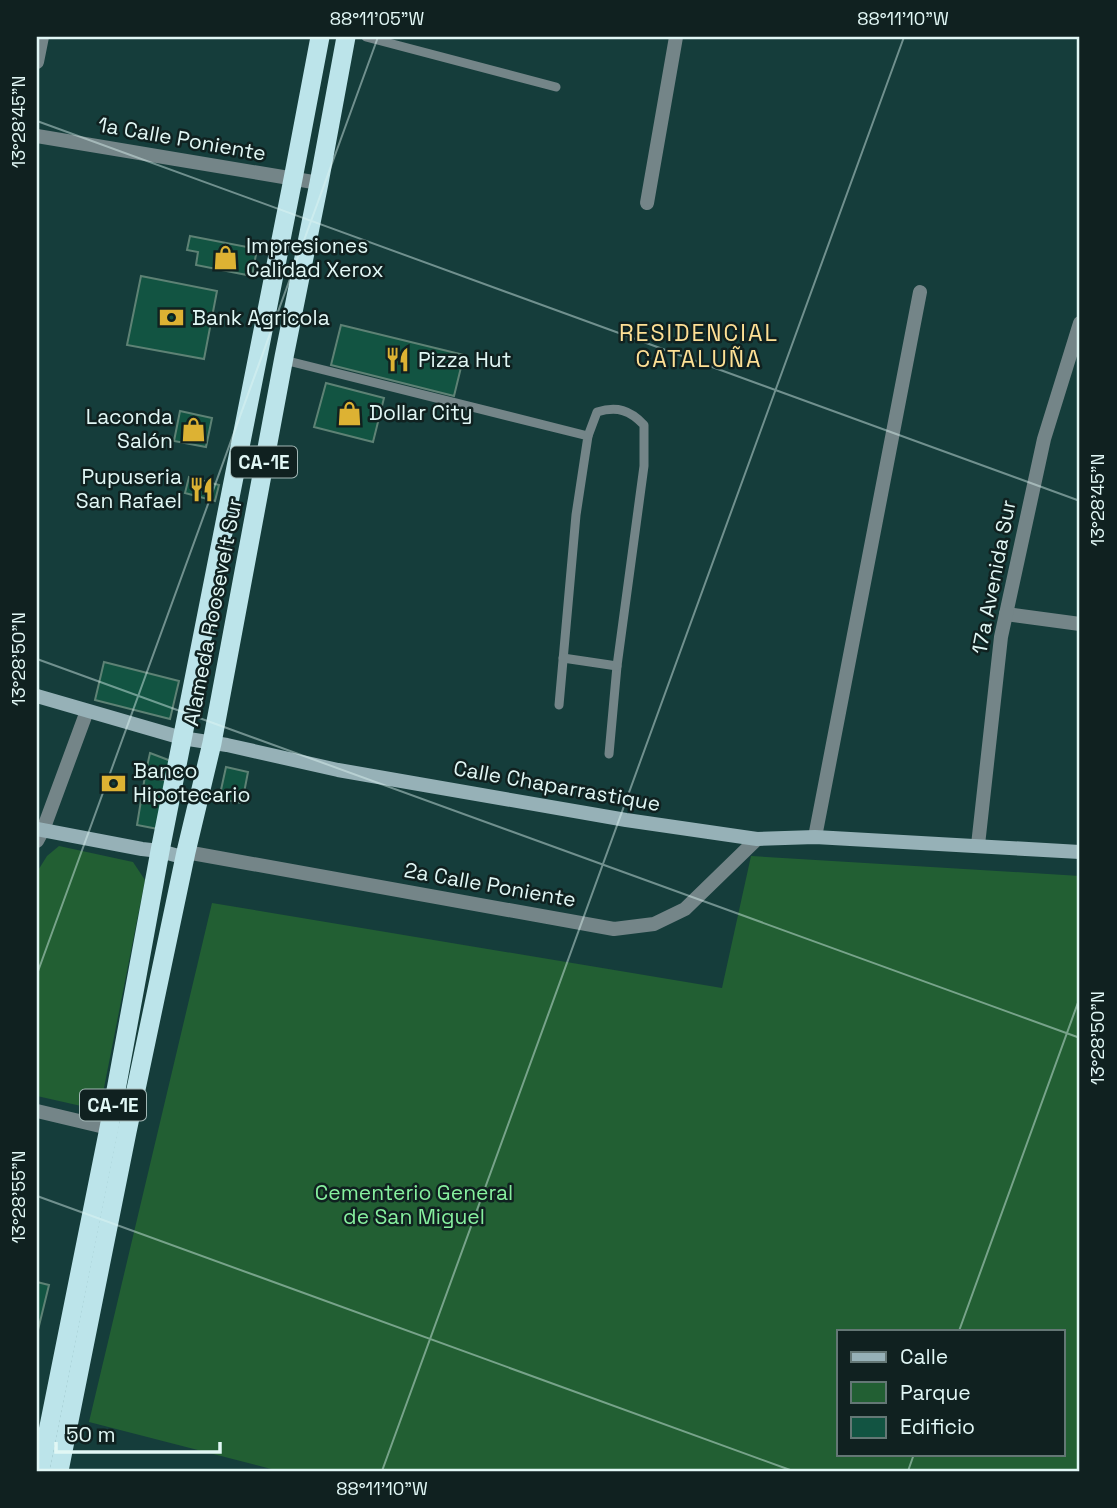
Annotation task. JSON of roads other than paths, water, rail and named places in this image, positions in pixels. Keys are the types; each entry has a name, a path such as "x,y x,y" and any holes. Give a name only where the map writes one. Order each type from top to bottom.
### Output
{"highway":[{"name":"Alameda Roosevelt Sur","path":"182,738 320,37"},
{"name":"Alameda Roosevelt Sur","path":"212,743 346,37"},
{"name":"CA-1E","path":"60,1471 118,1130 160,851 182,738"},
{"name":"CA-1E","path":"40,1471 118,1130 212,743"}],"main road":[{"name":"Calle Chaparrastique","path":"37,696 182,738 365,775 626,820 757,839 815,836 1080,852"},
{"name":"2a Calle Poniente","path":"39,833 186,855"}],"street":[{"path":"37,62 42,37"},
{"path":"647,203 676,37"},
{"name":"1a Calle Poniente","path":"37,136 319,183"},
{"path":"815,836 920,292"},
{"name":"17a Avenida Sur","path":"978,845 1001,637 1044,439 1080,323"},
{"path":"1006,614 1080,624"},
{"path":"39,833 87,711"},
{"name":"2a Calle Poniente","path":"186,855 614,929 654,924 685,909 757,839"},
{"path":"37,1111 118,1130"}],"lane":[{"path":"366,37 556,88"},
{"path":"284,357 292,362 588,436"},
{"path":"559,705 576,515 588,436 597,412 612,408 634,415 644,425 644,466 617,666 609,754"},
{"path":"563,658 617,666"}],"place":[{"name":"Impresiones Calidad Xerox","path":"226,258"},
{"name":"Bank Agricola","path":"172,318"},
{"name":"Pizza Hut","path":"398,360"},
{"name":"Dollar City","path":"349,413"},
{"name":"Laconda Salón","path":"193,429"},
{"name":"Pupuseria San Rafael","path":"202,489"},
{"name":"Banco Hipotecario","path":"113,783"}],"district":[{"name":"RESIDENCIAL CATALUÑA","path":"699,346"}],"park label":[{"name":"Cementerio General de San Miguel","path":"414,1205"}]}
